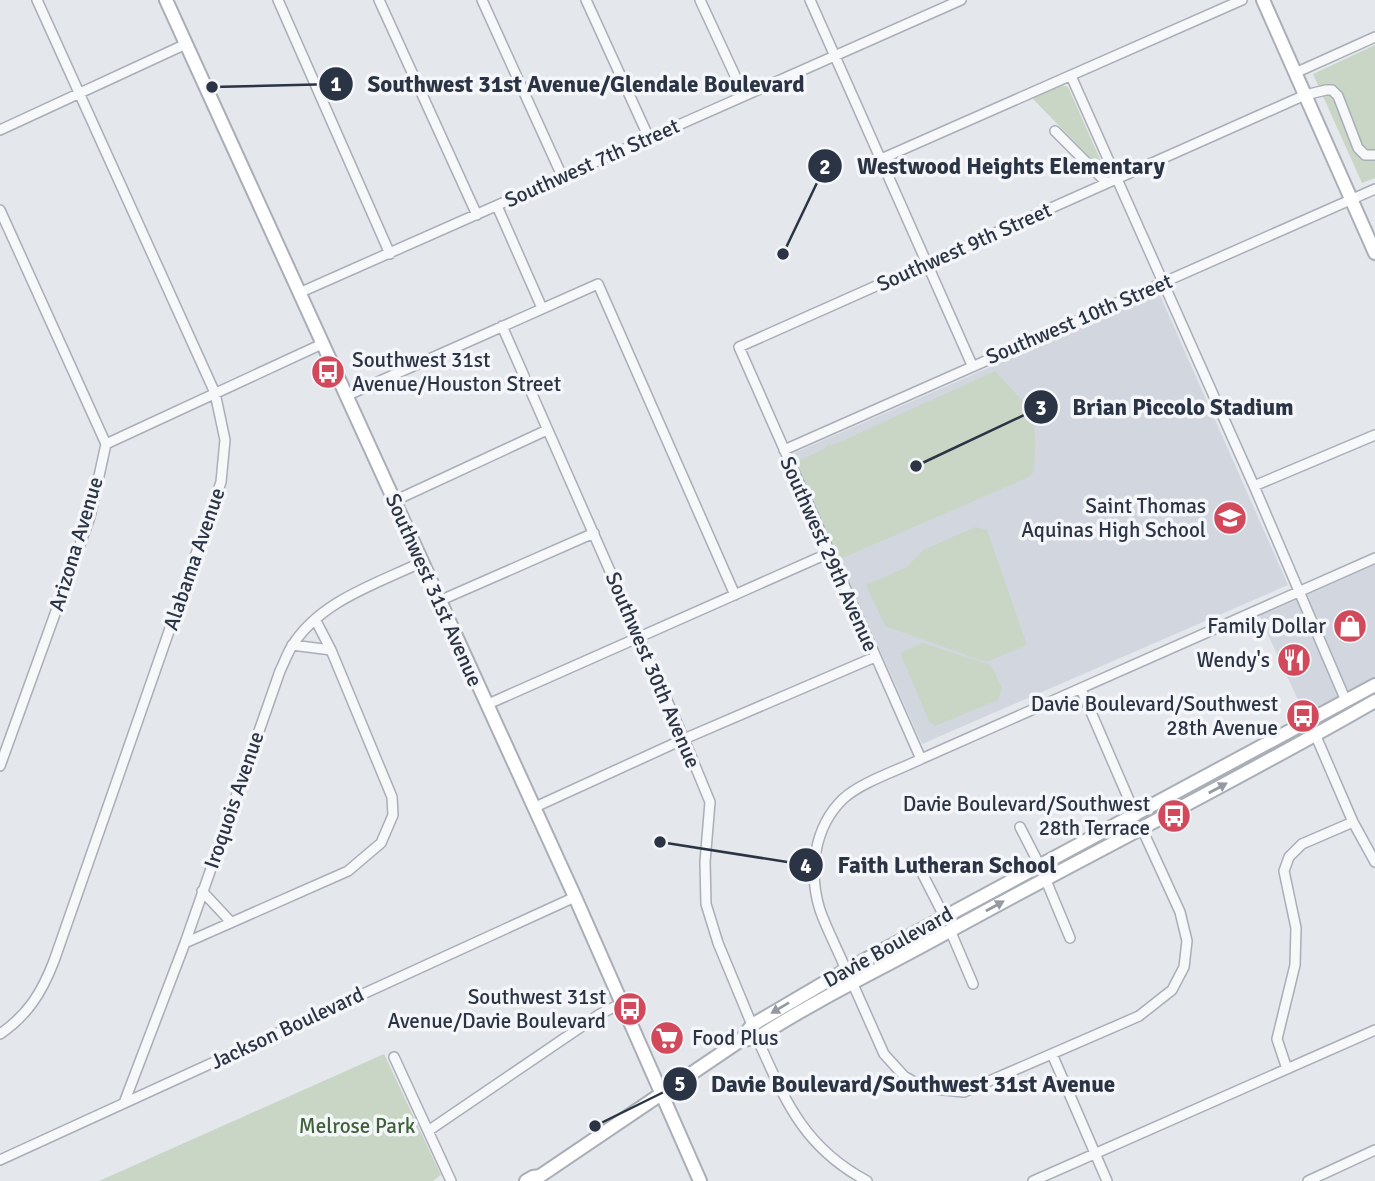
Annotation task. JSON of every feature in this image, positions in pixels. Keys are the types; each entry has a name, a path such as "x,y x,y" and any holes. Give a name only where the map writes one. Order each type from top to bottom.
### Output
{"main road":[{"name":"Southwest 31st Avenue","path":"166,0 575,897 700,1181"},
{"path":"1263,0 1375,253"},
{"name":"Davie Boulevard","path":"526,1181 533,1177 539,1179 661,1092 755,1031 849,976 950,930 1043,872 1076,846 1375,685"},
{"path":"1315,734 1342,714 1346,709 1346,701"},
{"name":"Davie Boulevard","path":"755,1031 806,1008 849,976 944,916 1142,829 1375,701"}],"street":[{"name":"Alabama Avenue","path":"0,1034 27,1012 46,982 221,482 225,440 215,393 37,0"},
{"path":"278,0 390,254"},
{"path":"379,0 478,215"},
{"path":"482,0 562,176"},
{"path":"586,0 649,138"},
{"path":"701,0 744,95"},
{"path":"810,0 972,365"},
{"path":"935,0 940,10"},
{"name":"Southwest 7th Street","path":"299,293 961,0"},
{"path":"881,159 1242,0"},
{"path":"1295,73 1375,37"},
{"path":"0,130 186,44"},
{"path":"1071,76 1254,486 1346,701"},
{"path":"1305,95 1332,90 1338,96 1358,148 1365,155 1375,155"},
{"name":"Southwest 9th Street","path":"739,347 1305,95"},
{"path":"1055,131 1107,183"},
{"name":"Southwest 10th Street","path":"784,450 1375,189"},
{"path":"497,206 542,308"},
{"path":"0,210 106,444 322,344"},
{"path":"346,396 598,285 735,595"},
{"name":"Southwest 30th Avenue","path":"502,326 710,802 705,862 706,904 718,943 755,1031 798,1122 847,1170 867,1181"},
{"name":"Southwest 29th Avenue","path":"739,347 921,759"},
{"path":"394,500 547,430"},
{"path":"1254,486 1375,435"},
{"name":"Arizona Avenue","path":"0,766 90,517 106,444"},
{"path":"439,601 594,533"},
{"path":"486,705 830,553"},
{"path":"1142,829 1180,912 1187,941 1184,967 1172,990 1139,1016 964,1092 924,1088 904,1076 884,1054 820,910 814,883 816,850 822,831 844,797 921,759 1375,558"},
{"name":"Iroquois Avenue","path":"124,1103 185,943 280,671 292,645 315,619 333,604 422,562"},
{"path":"185,943 348,871 381,843 388,830 393,815 392,797 331,650 315,619"},
{"path":"292,645 331,650"},
{"path":"533,808 684,739 875,657"},
{"path":"1081,689 1136,816"},
{"path":"1315,734 1353,821 1375,862"},
{"path":"1287,1069 1277,1039 1295,965 1296,928 1284,871 1289,857 1302,844 1353,821"},
{"path":"1020,827 1043,872 1070,937"},
{"path":"921,871 944,916"},
{"path":"202,891 230,921"},
{"name":"Jackson Boulevard","path":"0,1160 575,897"},
{"path":"950,930 973,984"},
{"path":"428,1130 600,1014 622,1003"},
{"path":"1033,1181 1375,1030"},
{"path":"1052,1054 1107,1181"},
{"path":"394,1056 451,1181"},
{"path":"1314,1180 1375,1150"}],"shaded area":[{"name":"Saint Thomas Aquinas High School","path":"1159,293 1288,585 922,744 792,454"},
{"path":"1375,564 1375,678 1305,715 1259,615"}],"green space":[{"path":"1375,45 1375,178 1362,183 1313,74"},
{"path":"1062,85 1068,87 1103,166 1102,170 1032,98"},
{"path":"995,371 1032,411 1035,441 1034,471 1030,476 840,559 796,462 824,449 829,443 831,446"},
{"path":"976,527 987,530 1027,645 986,662 885,626 866,585 907,567 923,550"},
{"path":"922,643 991,665 1002,688 998,700 935,726 929,721 900,653"},
{"name":"Melrose Park","path":"384,1054 441,1175 433,1181 99,1181"}],"place":[{"name":"Southwest 31st Avenue/Glendale Boulevard","path":"212,87"},
{"name":"Westwood Heights Elementary","path":"783,254"},
{"name":"Southwest 31st Avenue/Houston Street","path":"328,372"},
{"name":"Brian Piccolo Stadium","path":"916,466"},
{"name":"Saint Thomas Aquinas High School","path":"1230,518"},
{"name":"Family Dollar","path":"1350,626"},
{"name":"Wendy's","path":"1294,660"},
{"name":"Davie Boulevard/Southwest 28th Avenue","path":"1303,716"},
{"name":"Davie Boulevard/Southwest 28th Terrace","path":"1174,816"},
{"name":"Faith Lutheran School","path":"660,842"},
{"name":"Southwest 31st Avenue/Davie Boulevard","path":"630,1009"},
{"name":"Food Plus","path":"667,1038"},
{"name":"Davie Boulevard/Southwest 31st Avenue","path":"595,1126"}]}
